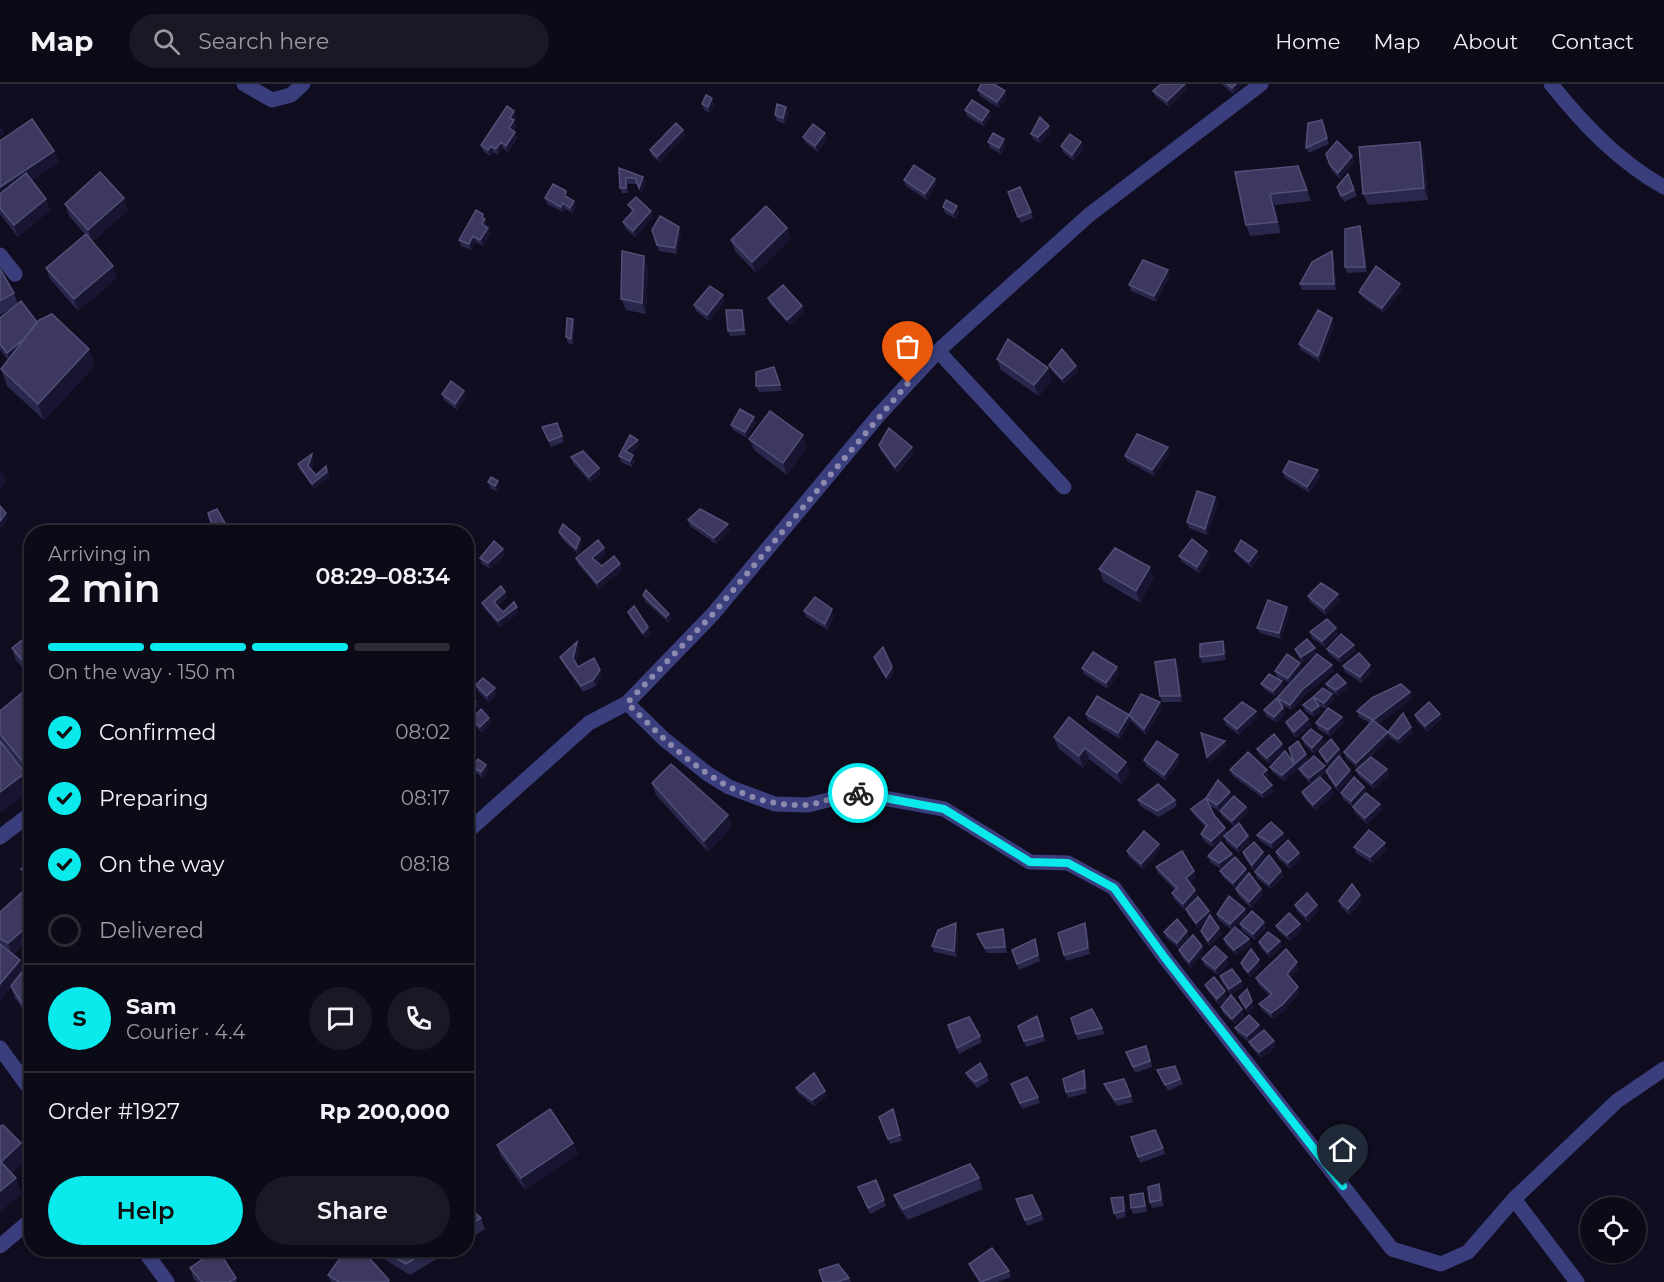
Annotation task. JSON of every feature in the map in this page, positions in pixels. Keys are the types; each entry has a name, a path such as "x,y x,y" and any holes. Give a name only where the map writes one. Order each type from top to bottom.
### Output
{"street":[{"path":"244,84 272,100 291,95 303,84"},
{"path":"474,826 589,723 627,703 713,614 878,416 938,351 1089,215 1261,84"},
{"path":"1551,84 1609,148 1641,174 1664,187"},
{"path":"0,255 15,274"},
{"path":"938,351 1064,487"},
{"path":"627,703 664,740 729,787 775,804 807,805 856,793 944,809 1030,862 1068,863 1114,888 1165,958 1392,1249 1441,1264 1468,1252 1514,1199 1617,1101 1664,1070"},
{"path":"0,837 24,820"},
{"path":"0,1048 24,1081"},
{"path":"1514,1199 1577,1282"},
{"path":"0,1246 24,1226"},
{"path":"149,1257 167,1282"}],"building":[{"path":"981,84 994,84 1005,91 997,102 978,90"},
{"path":"1161,84 1185,84 1167,101 1153,91"},
{"path":"706,95 712,98 708,107 702,104"},
{"path":"972,100 989,111 982,121 965,110"},
{"path":"777,104 786,107 783,118 775,115"},
{"path":"507,106 514,111 510,118 514,120 509,128 515,132 506,146 501,142 496,149 491,146 488,150 481,145"},
{"path":"1040,117 1049,126 1038,137 1031,134"},
{"path":"32,119 54,151 0,187 0,141"},
{"path":"1322,120 1327,138 1306,148 1308,123"},
{"path":"676,123 683,130 657,157 650,150"},
{"path":"813,124 825,133 815,146 803,137"},
{"path":"993,133 1004,139 999,148 988,142"},
{"path":"1070,134 1081,142 1072,155 1061,146"},
{"path":"1337,141 1352,156 1338,173 1330,165 1326,154"},
{"path":"1420,142 1424,188 1363,194 1359,147"},
{"path":"914,165 935,179 925,194 904,180"},
{"path":"1298,166 1307,190 1270,194 1277,222 1246,225 1235,172"},
{"path":"619,168 643,177 639,188 635,178 626,178 626,188 620,188"},
{"path":"100,172 124,198 88,230 65,204"},
{"path":"26,173 46,199 14,225 0,208 0,194"},
{"path":"1348,174 1354,190 1341,196 1337,187"},
{"path":"553,184 566,191 565,196 574,201 570,208 563,203 561,207 545,198"},
{"path":"1020,187 1031,212 1018,217 1008,192"},
{"path":"636,197 651,211 633,231 623,222 634,210 628,205"},
{"path":"946,200 957,206 953,213 943,207"},
{"path":"766,206 787,228 752,262 731,240"},
{"path":"476,210 483,214 482,218 485,219 482,224 488,228 480,240 473,236 469,244 459,240"},
{"path":"660,216 679,227 675,248 657,245 652,230"},
{"path":"1360,226 1365,267 1345,267 1345,229"},
{"path":"86,234 113,266 74,299 46,268"},
{"path":"622,251 644,256 642,303 621,299"},
{"path":"1332,251 1334,284 1300,284 1312,262"},
{"path":"1143,260 1168,270 1154,296 1129,285"},
{"path":"1376,266 1400,284 1382,308 1359,292"},
{"path":"0,269 14,293 0,301"},
{"path":"783,285 802,306 787,320 768,298"},
{"path":"710,286 723,295 707,315 694,305"},
{"path":"21,301 37,322 24,339 7,353 0,344 0,318"},
{"path":"726,310 742,310 744,330 728,331"},
{"path":"1318,310 1332,318 1318,356 1299,344"},
{"path":"52,314 89,349 38,404 1,369 39,320"},
{"path":"567,318 573,319 571,339 566,337"},
{"path":"1008,339 1048,368 1034,385 997,359"},
{"path":"1062,349 1076,366 1062,379 1049,365"},
{"path":"774,367 780,385 756,386 756,372"},
{"path":"451,381 464,391 455,404 442,394"},
{"path":"740,409 754,417 745,432 731,425"},
{"path":"770,411 803,435 783,463 749,439"},
{"path":"557,423 562,436 549,441 542,427"},
{"path":"889,428 912,447 895,467 879,445"},
{"path":"1137,434 1168,447 1152,470 1125,456"},
{"path":"630,435 638,440 625,451 633,455 630,461 619,456"},
{"path":"583,451 599,468 589,477 571,457"},
{"path":"312,454 308,466 316,475 326,466 327,472 312,484 298,464"},
{"path":"1289,461 1318,470 1307,487 1283,472"},
{"path":"491,477 498,481 495,486 488,482"},
{"path":"1197,491 1215,497 1205,529 1187,522"},
{"path":"0,506 6,513 0,521"},
{"path":"217,509 226,525 212,525 208,513"},
{"path":"700,509 728,524 714,538 688,520"},
{"path":"563,524 580,538 576,549 559,532"},
{"path":"1192,539 1207,551 1197,567 1179,556"},
{"path":"598,540 604,548 592,558 602,566 614,556 620,564 597,583 576,558"},
{"path":"1241,540 1257,551 1249,562 1235,551"},
{"path":"494,541 503,549 488,563 480,558"},
{"path":"1115,548 1150,567 1136,591 1099,569"},
{"path":"1321,583 1338,594 1324,609 1308,596"},
{"path":"501,586 505,592 494,602 503,612 514,602 517,607 498,621 482,603"},
{"path":"646,590 669,614 666,617 643,595"},
{"path":"815,597 832,609 825,624 804,611"},
{"path":"1268,600 1287,607 1279,633 1257,628"},
{"path":"634,606 648,627 643,633 628,612"},
{"path":"1327,619 1336,628 1322,641 1310,632"},
{"path":"1341,634 1354,645 1339,657 1327,649"},
{"path":"24,638 24,662 12,648"},
{"path":"1307,639 1315,648 1301,657 1295,649"},
{"path":"1223,641 1224,654 1200,657 1200,644"},
{"path":"577,642 573,658 578,667 594,658 600,670 593,680 581,686 560,657"},
{"path":"883,647 892,667 886,677 874,657"},
{"path":"1093,652 1117,667 1106,683 1082,668"},
{"path":"1359,653 1370,665 1360,677 1343,666"},
{"path":"1287,654 1300,663 1288,678 1275,671"},
{"path":"1317,654 1332,665 1302,690 1290,705 1277,698"},
{"path":"1175,659 1180,696 1160,696 1155,662"},
{"path":"1269,674 1282,681 1273,691 1261,684"},
{"path":"1337,674 1346,683 1336,690 1326,684"},
{"path":"483,678 495,688 487,696 476,685"},
{"path":"1401,684 1410,692 1373,720 1357,711 1372,698"},
{"path":"1323,688 1332,694 1324,703 1313,697"},
{"path":"24,691 24,763 0,734 0,711"},
{"path":"1141,694 1160,702 1144,729 1129,715"},
{"path":"1097,696 1129,715 1118,733 1086,714"},
{"path":"1313,697 1319,706 1312,711 1303,705"},
{"path":"1277,698 1283,708 1274,717 1264,710"},
{"path":"1242,702 1256,711 1237,729 1224,719"},
{"path":"1429,702 1440,714 1425,726 1415,715"},
{"path":"1328,708 1342,717 1328,730 1316,723"},
{"path":"481,709 489,718 480,727 474,721 474,717"},
{"path":"1300,710 1308,719 1294,732 1286,722"},
{"path":"1403,713 1411,727 1398,739 1388,732"},
{"path":"1069,717 1126,762 1117,773 1085,748 1079,756 1054,737"},
{"path":"1373,720 1388,732 1356,763 1344,752"},
{"path":"1311,729 1322,737 1312,748 1302,738"},
{"path":"1201,733 1225,741 1207,757"},
{"path":"1274,734 1282,744 1267,758 1257,749"},
{"path":"1331,739 1339,749 1327,762 1319,751"},
{"path":"0,741 24,774 0,792"},
{"path":"1157,741 1178,755 1164,775 1144,760"},
{"path":"1298,741 1306,754 1282,775 1270,767 1285,751 1294,763 1289,748"},
{"path":"1248,752 1267,770 1262,774 1272,785 1262,793 1230,770"},
{"path":"1314,756 1325,766 1309,778 1299,769"},
{"path":"1339,756 1350,770 1336,786 1326,771"},
{"path":"1371,757 1387,769 1372,783 1356,770"},
{"path":"478,759 486,765 481,772 474,765"},
{"path":"671,764 728,815 704,841 652,783"},
{"path":"1320,777 1331,788 1313,805 1302,792"},
{"path":"1354,777 1364,787 1351,801 1341,793"},
{"path":"1218,780 1230,792 1217,805 1206,798"},
{"path":"1158,784 1175,800 1157,811 1138,800"},
{"path":"1366,793 1380,804 1365,818 1353,807"},
{"path":"1234,796 1246,807 1232,821 1220,811"},
{"path":"1206,798 1214,815 1225,828 1211,841 1201,834 1207,825 1191,809"},
{"path":"1271,822 1283,833 1271,843 1257,835"},
{"path":"1239,823 1248,836 1237,847 1224,836"},
{"path":"1369,830 1385,843 1370,857 1354,847"},
{"path":"1144,831 1159,844 1141,864 1127,851"},
{"path":"1288,840 1299,853 1288,863 1276,852"},
{"path":"1221,842 1232,854 1219,863 1208,856"},
{"path":"1254,842 1263,852 1252,865 1243,852"},
{"path":"1182,851 1194,871 1186,878 1195,890 1183,904 1172,893 1177,888 1156,867"},
{"path":"1269,855 1281,871 1269,884 1255,872"},
{"path":"1235,857 1246,869 1233,883 1220,871"},
{"path":"1249,873 1261,889 1249,902 1236,889"},
{"path":"1352,884 1360,895 1348,909 1339,901"},
{"path":"24,891 24,929 8,943 0,939 0,912"},
{"path":"1307,893 1317,905 1306,916 1295,905"},
{"path":"1229,896 1245,909 1230,924 1217,914"},
{"path":"1198,897 1209,911 1196,923 1186,909"},
{"path":"1252,911 1264,922 1253,934 1240,924"},
{"path":"1289,913 1300,924 1287,935 1276,926"},
{"path":"1210,915 1219,928 1208,941 1201,931"},
{"path":"1177,919 1187,931 1177,943 1164,932"},
{"path":"956,923 954,951 932,946 938,930"},
{"path":"1085,923 1088,948 1064,955 1058,933"},
{"path":"1235,927 1249,939 1234,950 1224,939"},
{"path":"1003,929 1005,947 985,948 977,934"},
{"path":"1268,932 1280,941 1268,952 1259,942"},
{"path":"1193,935 1202,946 1189,962 1179,950"},
{"path":"1035,939 1038,955 1017,964 1012,950"},
{"path":"0,944 20,960 0,984"},
{"path":"1215,946 1227,957 1215,969 1202,959"},
{"path":"1251,949 1259,960 1248,972 1241,963"},
{"path":"1286,949 1297,962 1287,974 1298,987 1282,1005 1271,1013 1259,1004 1272,994 1256,978"},
{"path":"24,969 24,1007 11,986"},
{"path":"1232,969 1241,981 1229,989 1220,976"},
{"path":"1214,977 1225,991 1217,999 1205,985"},
{"path":"1247,989 1252,1001 1246,1008 1239,997"},
{"path":"1231,995 1242,1009 1232,1019 1221,1007"},
{"path":"1092,1009 1102,1028 1076,1034 1071,1018"},
{"path":"1249,1015 1259,1025 1247,1036 1235,1028"},
{"path":"1037,1016 1043,1036 1024,1041 1018,1026"},
{"path":"969,1017 980,1036 957,1048 948,1025"},
{"path":"1264,1030 1274,1041 1259,1052 1249,1042"},
{"path":"1146,1046 1150,1061 1133,1067 1126,1052"},
{"path":"980,1063 987,1075 975,1082 966,1073"},
{"path":"1175,1066 1180,1079 1165,1085 1157,1070"},
{"path":"1084,1070 1085,1088 1066,1092 1063,1079"},
{"path":"814,1073 825,1091 812,1100 796,1088"},
{"path":"1027,1077 1038,1097 1020,1103 1011,1084"},
{"path":"1124,1079 1131,1096 1115,1100 1104,1084"},
{"path":"550,1109 573,1143 521,1178 497,1145"},
{"path":"893,1109 900,1135 888,1139 879,1117"},
{"path":"3,1125 21,1143 1,1162 16,1178 0,1191 0,1126"},
{"path":"1155,1130 1163,1148 1138,1157 1131,1137"},
{"path":"970,1164 979,1178 903,1209 894,1195"},
{"path":"876,1180 884,1200 868,1208 858,1187"},
{"path":"1159,1184 1161,1200 1150,1202 1148,1187"},
{"path":"1143,1193 1145,1206 1131,1208 1130,1195"},
{"path":"1032,1195 1041,1214 1025,1220 1016,1199"},
{"path":"1123,1197 1124,1211 1114,1213 1111,1198"},
{"path":"474,1211 481,1218 474,1222"},
{"path":"992,1248 1009,1271 981,1282 969,1264"},
{"path":"206,1257 222,1257 236,1278 229,1282 202,1282 190,1268"},
{"path":"341,1257 368,1257 389,1280 388,1282 339,1282 328,1275"},
{"path":"394,1257 417,1257 406,1264"},
{"path":"838,1264 849,1278 837,1282 823,1282 819,1270"}],"way so far":[{"path":"858,793 807,805 775,804 729,787 664,740 627,703 713,614 908,383"}],"route":[{"path":"858,793 944,809 1030,862 1068,863 1114,888 1165,958 1343,1186"}]}
